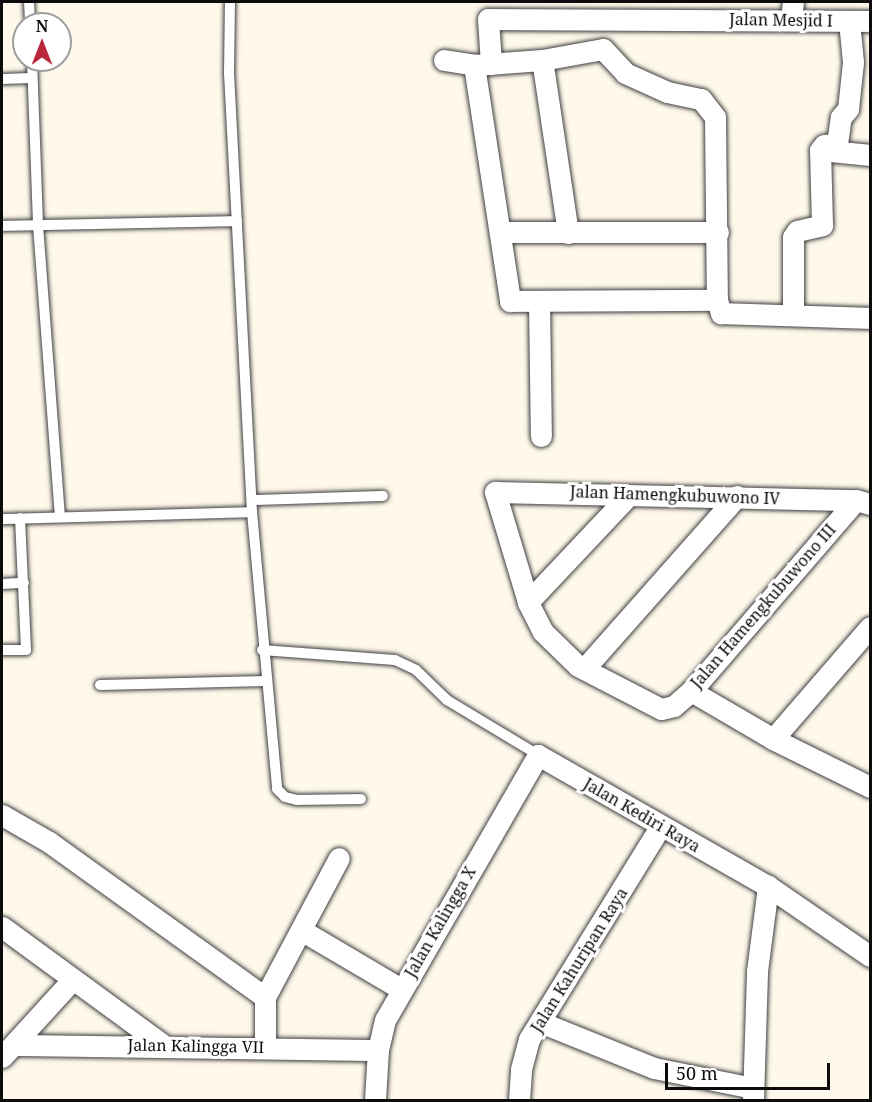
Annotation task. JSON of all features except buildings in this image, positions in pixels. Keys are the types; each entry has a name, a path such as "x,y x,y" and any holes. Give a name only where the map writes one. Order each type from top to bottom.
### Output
{"street":[{"name":"Jalan Mesjid I","path":"482,64 489,19 710,10 792,11 849,21 870,21"},
{"path":"793,315 794,233 820,228 823,222 820,150 824,145 839,141 841,117 848,109 853,62 849,21"},
{"path":"444,60 482,64 542,60 603,49 625,73 667,92 705,102 715,117 718,132 719,307"},
{"path":"542,60 568,233"},
{"path":"482,64 507,296 510,301 719,307 793,315 870,318"},
{"path":"820,150 870,155"},
{"path":"501,232 718,232"},
{"path":"539,301 541,436"},
{"name":"Jalan Hamengkubuwono IV","path":"528,602 495,492 736,496 863,502"},
{"path":"629,495 528,602 543,632 584,669 736,496"},
{"name":"Jalan Hamengkubuwono III","path":"584,669 649,705 667,708 691,691 863,502"},
{"path":"774,739 870,627"},
{"path":"691,691 774,739 870,788"},
{"name":"Jalan Kediri Raya","path":"538,754 660,827 768,886 870,957"},
{"name":"Jalan Kalingga X","path":"375,1101 378,1050 385,1020 538,754"},
{"path":"2,815 49,842 265,997"},
{"name":"Jalan Kahuripan Raya","path":"519,1101 521,1069 530,1039 660,827"},
{"path":"265,1047 265,997 339,858"},
{"path":"540,1022 654,1068 753,1094 757,971 768,886"},
{"path":"2,927 162,1044"},
{"path":"301,930 401,989"},
{"path":"8,1051 72,980"},
{"name":"Jalan Kalingga VII","path":"8,1051 162,1044 378,1050"}],"lane":[{"path":"230,2 229,72 252,506 262,650 277,789 285,797 297,800 361,799"},
{"path":"32,72 38,225 60,516"},
{"path":"2,80 32,78"},
{"path":"2,226 237,221"},
{"path":"2,519 252,506 384,496"},
{"path":"2,650 26,650 20,518"},
{"path":"2,584 24,584"},
{"name":"Jalan Kediri Raya","path":"262,650 395,660 416,670 447,700 538,754"},
{"path":"100,685 266,681"}]}
